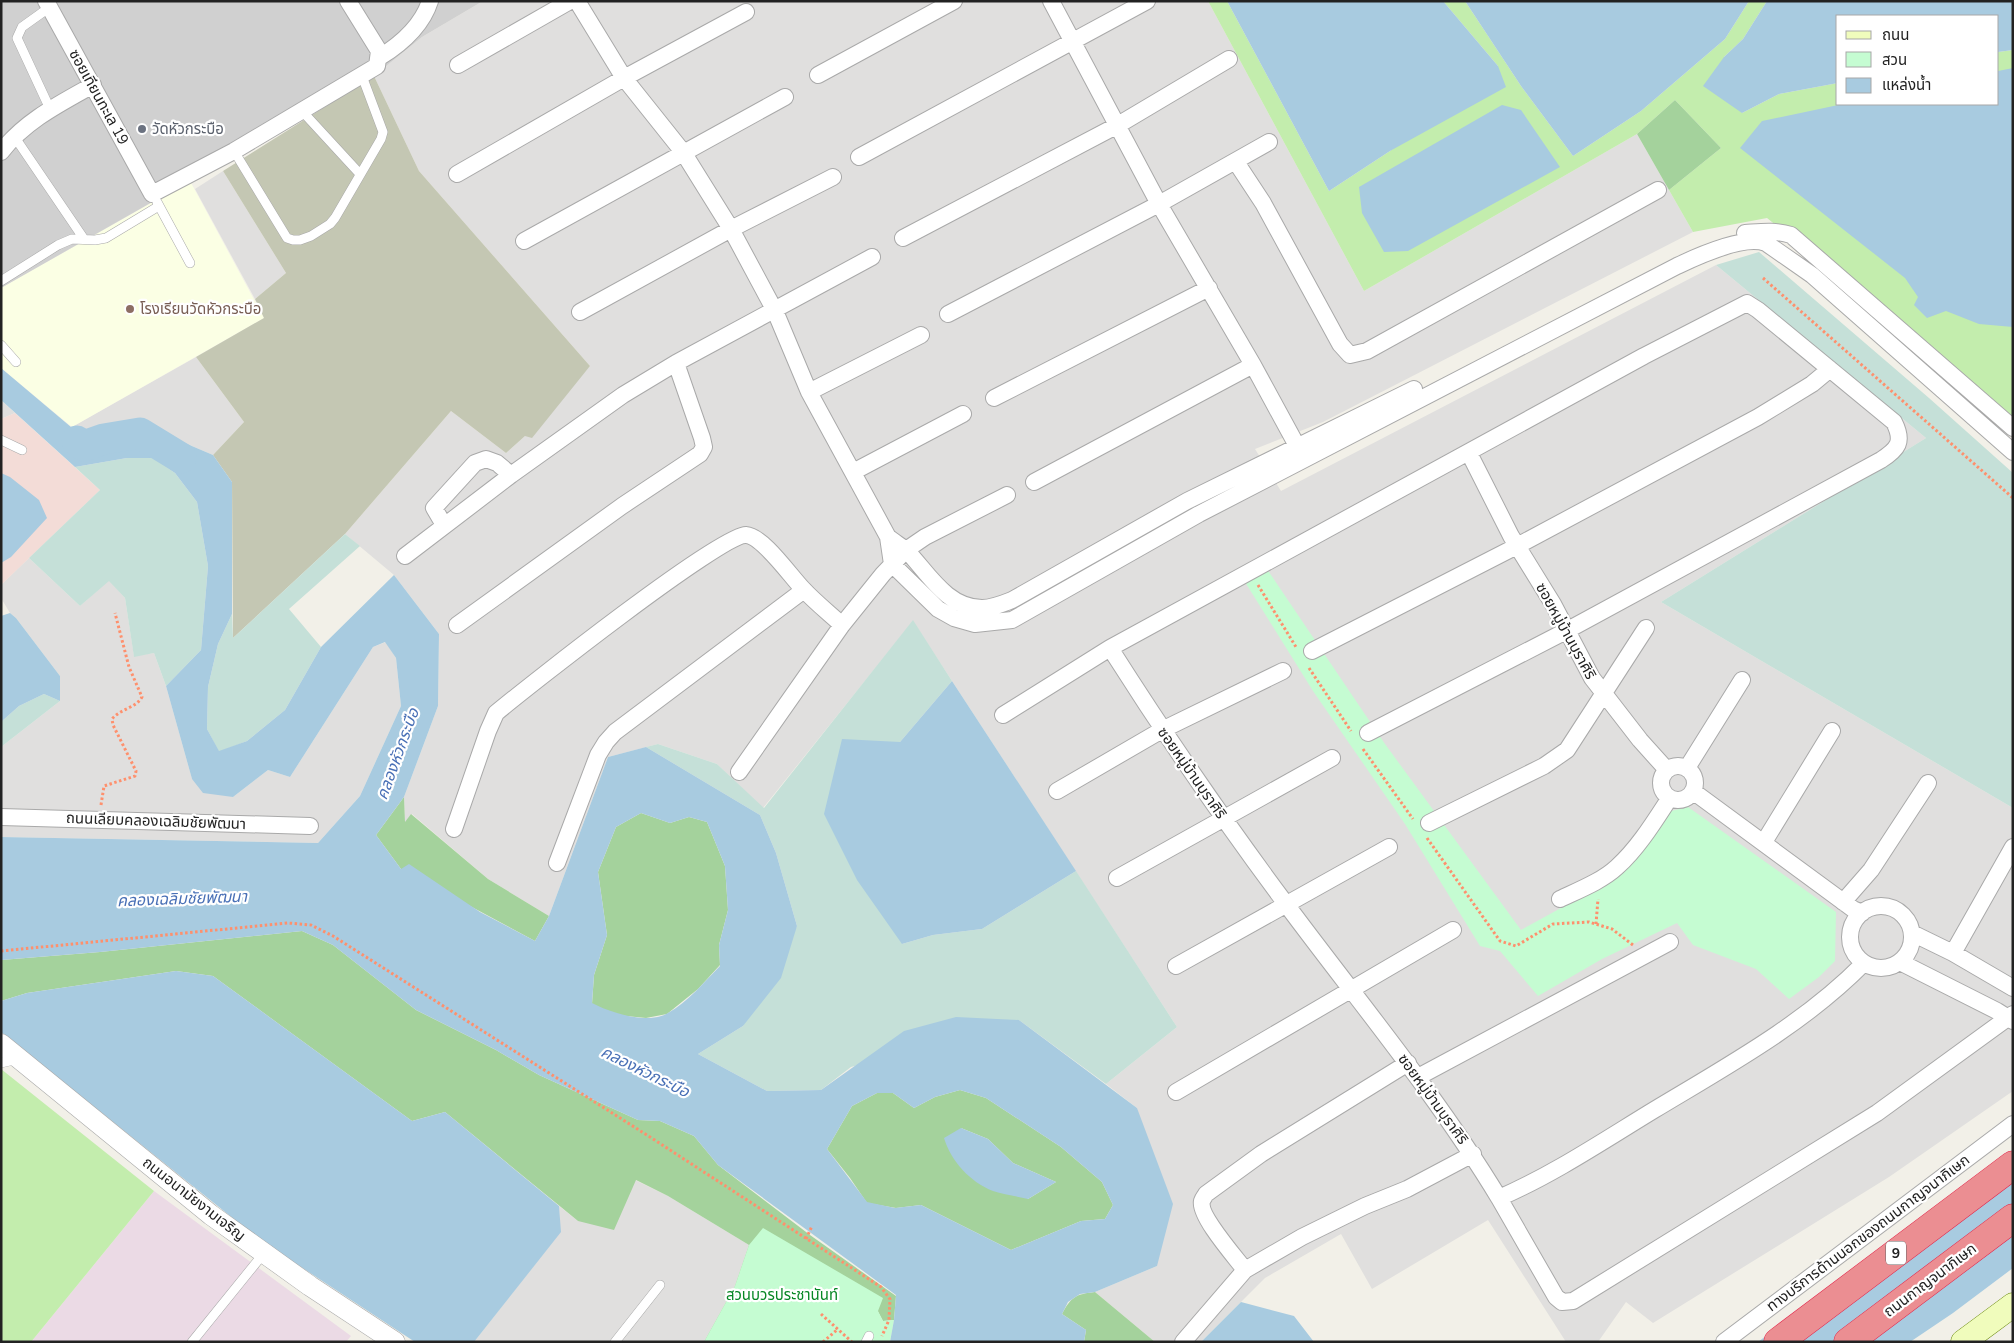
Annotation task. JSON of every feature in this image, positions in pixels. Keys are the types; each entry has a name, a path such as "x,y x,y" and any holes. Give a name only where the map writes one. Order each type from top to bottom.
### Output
{"highway":[{"name":"9","path":"1778,1342 2013,1165"},
{"name":"ถนนกาญจนาภิเษก","path":"1848,1342 2013,1218"}],"main road":[{"path":"1963,1342 2013,1305"}],"street":[{"path":"348,1 376,46 380,57"},
{"path":"156,200 377,66 380,57 398,45 411,33 428,9 430,1"},
{"path":"458,65 570,1"},
{"path":"578,1 624,78 683,152 731,228 775,311 809,392 888,537 892,564 928,601 954,618 975,624 1012,620 1200,514 1300,453 1587,301 1694,248 1742,233 1769,231 1791,235 2013,428"},
{"path":"818,75 954,1"},
{"path":"1051,1 1159,204 1253,365 1300,453"},
{"path":"859,157 1147,1"},
{"name":"ซอยเทียนทะเล 19","path":"52,3 93,85 156,200"},
{"path":"457,174 624,78 746,12"},
{"path":"903,238 1118,125 1229,59"},
{"path":"1,152 14,136 50,108 93,85"},
{"path":"524,241 785,97"},
{"path":"948,314 1159,204 1269,142"},
{"path":"1236,162 1266,209 1340,344 1350,355 1367,351 1658,190"},
{"path":"580,312 731,228 833,177"},
{"path":"888,537 906,550 936,585 958,603 973,608 992,607 1012,600 1187,501 1300,453 1677,266 1698,256 1740,243 1760,241 1782,253 1812,275 2013,452"},
{"path":"405,556 511,475 623,395 872,257"},
{"path":"994,398 1209,288"},
{"path":"1002,714 1110,648 1319,533 1470,453 1644,356 1747,303 1894,422 1899,432 1899,443 1894,451 1881,460 1566,631 1368,733"},
{"path":"809,392 921,335"},
{"path":"457,626 622,506 700,454 704,448 702,438 676,364"},
{"path":"1034,482 1253,365"},
{"path":"1312,650 1517,546 1758,417 1812,384 1830,369"},
{"path":"853,472 963,414"},
{"name":"ซอยหมู่บ้านบุราศิริ","path":"1470,453 1517,546 1553,604 1592,678 1640,740 1667,770"},
{"path":"444,525 434,508 474,463 486,459 497,463 511,475"},
{"path":"739,772 842,625 882,574 906,550 925,537 1007,495"},
{"path":"454,829 496,713 609,625 702,558 737,537 746,535 757,539 804,590 842,625"},
{"path":"1115,542 1124,557"},
{"path":"557,863 598,755 615,732 804,590"},
{"path":"1012,600 1019,616"},
{"path":"1429,822 1544,766 1567,750 1646,628"},
{"name":"ซอยหมู่บ้านบุราศิริ","path":"1110,648 1162,730 1224,819 1286,905 1408,1063 1473,1154 1556,1297 1562,1302 1573,1301 1877,1113 2011,1017"},
{"path":"1057,791 1162,730 1283,671"},
{"path":"1687,768 1742,680"},
{"path":"1764,842 1832,731"},
{"path":"1117,878 1332,758"},
{"path":"1680,766 1687,768 1695,779 1694,792 1683,800 1669,799 1661,788 1661,782 1667,770 1680,766"},
{"path":"1843,902 1871,870 1928,783"},
{"path":"1694,792 1718,812 1764,842 1843,902 1862,913"},
{"path":"1560,899 1584,888 1616,868 1632,852 1669,799"},
{"name":"ถนนเลียบคลองเฉลิมชัยพัฒนา","path":"1,817 310,826"},
{"path":"1176,966 1389,847"},
{"path":"1953,953 2013,847"},
{"path":"1882,906 1902,914 1908,922 1912,933 1912,944 1908,954 1900,962 1891,967 1869,966 1854,952 1850,942 1851,931 1855,921 1862,913 1882,906"},
{"path":"1176,1092 1453,930"},
{"path":"1912,933 1953,953 2013,988"},
{"path":"1418,1077 1670,942"},
{"path":"1900,962 2011,1017"},
{"path":"1499,1198 1555,1171 1760,1046 1849,978 1864,963"},
{"name":"ถนนอนามัยงามเจริญ","path":"1,1044 10,1061 211,1215 264,1254 395,1342"},
{"path":"1245,1270 1207,1219 1202,1208 1202,1201 1206,1194 1261,1154 1408,1063"},
{"name":"ทางบริการด้านนอกของถนนกาญจนาภิเษก","path":"1724,1342 2013,1124"},
{"path":"1183,1342 1245,1270 1302,1236 1365,1206 1407,1189 1473,1154"}],"lane":[{"path":"50,108 17,38 22,27 52,3"},
{"path":"234,151 287,238 300,240 312,236 330,224 335,218 383,132 362,76"},
{"path":"302,111 360,174"},
{"path":"14,136 84,239"},
{"path":"1,281 72,239 95,240 106,238 156,200 190,264"},
{"path":"1,345 16,362"},
{"path":"1,440 22,450"},
{"path":"192,1342 264,1254"},
{"path":"615,1342 660,1285"}],"path":[{"path":"1764,278 2013,498"},
{"path":"98,820 104,786 135,776 136,771 113,725 112,719 116,713 140,702 142,697 129,667 115,613"},
{"path":"1,951 288,923 312,926 342,942 880,1287 890,1299 889,1320 880,1342"},
{"path":"806,1239 812,1226"},
{"path":"821,1314 852,1342"},
{"path":"823,1342 838,1329"}],"shaded area":[{"name":"วัดหัวกระบือ","path":"1,1 483,1 422,37 374,76 1,288"},
{"path":"483,1 1208,1 1364,291 1637,134 1693,232 1323,422 1255,449 1281,491 1716,265 1926,438 1661,602 2013,808 2013,1091 1889,1177 1653,1323 1626,1302 1598,1342 1566,1342 1488,1220 1372,1289 1341,1234 1265,1278 1201,1342 1155,1342 1095,1292 1157,1266 1137,1108 1106,1084 1177,1027 913,621 763,808 717,764 658,744 608,757 549,916 488,879 412,814 405,823 404,797 438,706 439,634 394,575 345,534 451,411 506,453 525,436 590,366 419,171 374,76 422,37"},
{"path":"374,76 419,171 590,366 532,438 525,436 506,453 451,411 345,534 233,638 232,482 213,455 244,422 196,357 264,318 255,299 286,273 223,171"},
{"path":"223,171 286,273 255,299 195,189"},
{"name":"โรงเรียนวัดหัวกระบือ","path":"190,181 264,318 72,427 1,368 1,288"},
{"path":"1759,252 2013,473 2013,808 1661,602 1926,438 1716,265"},
{"path":"196,357 244,422 213,455 166,435 84,438 72,427"},
{"path":"1,400 15,413 1,419"},
{"path":"15,413 100,490 1,585 1,419"},
{"path":"127,458 154,458 175,473 197,502 208,566 201,650 166,686 154,653 134,657 125,598 109,581 80,606 29,558 100,490 75,467"},
{"path":"345,534 360,546 289,609 321,647 285,710 247,741 219,752 207,729 208,687 218,644 232,614 233,638"},
{"path":"29,558 80,606 109,580 125,598 134,656 154,653 166,686 192,779 233,797 268,770 290,777 373,647 386,642 396,658 401,706 360,796 318,843 1,837 1,747 60,701 60,676 16,618 10,613 1,598 1,585"},
{"path":"913,620 952,681 900,742 902,944 933,935 982,929 1076,871 1177,1027 1106,1084 1019,1020 851,1067 821,1090 767,1091 698,1054 743,1026 797,926 776,853 760,815 646,747 658,744 717,764 764,808"},
{"path":"44,694 60,701 1,747 1,722 19,706"},
{"path":"635,1180 668,1196 749,1245 735,1286 704,1342 474,1342 560,1232 559,1206 578,1221"},
{"path":"154,1191 351,1336 346,1342 31,1342"}],"green space":[{"path":"1208,1 1227,1 1329,191 1390,151 1498,66 1443,1 1465,1 1521,86 1573,156 1641,111 1725,39 1749,1 1767,1 1743,39 1724,57 1742,113 1779,94 1836,83 1836,105 1999,105 1999,52 2013,50 2013,418 1767,218 1693,232 1669,190 1721,148 1675,100 1637,134 1364,291"},
{"path":"1675,100 1721,148 1669,190 1637,134"},
{"path":"1267,569 1385,744 1521,930 1612,880 1671,811 1688,807 1836,912 1835,961 1819,977 1789,999 1756,969 1693,945 1677,923 1602,959 1538,996 1500,951 1480,946 1405,824 1313,691 1245,582"},
{"path":"404,797 405,822 411,814 488,879 549,916 535,941 401,869 376,835"},
{"path":"641,813 670,823 689,817 707,822 725,866 728,910 719,945 720,965 698,989 667,1014 646,1018 616,1015 592,1004 594,975 607,935 598,872 616,827"},
{"path":"302,931 333,945 416,1010 496,1050 539,1075 638,1120 660,1121 694,1136 718,1165 810,1235 896,1296 894,1320 883,1321 869,1295 704,1342 735,1286 749,1245 668,1196 636,1180 614,1230 578,1221 445,1112 412,1121 213,976 176,971 27,993 1,1001 1,960 100,952"},
{"path":"1,1069 154,1191 31,1342 1,1342"},
{"path":"960,1090 986,1098 1061,1147 1102,1182 1113,1205 1105,1219 1081,1221 1011,1250 921,1205 896,1208 867,1203 827,1149 852,1106 877,1093 893,1093 914,1108 935,1097","holes":["961,1128 988,1139 1013,1163 1056,1182 1028,1199"]},
{"name":"สวนบวรประชานันท์","path":"763,1228 883,1298 878,1311 883,1321 894,1320 890,1342 704,1342 735,1286 749,1245"},
{"path":"1095,1292 1155,1342 1084,1342 1086,1330 1062,1314 1075,1297"}],"water":[{"path":"1227,1 1443,1 1498,66 1506,87 1390,151 1329,191"},
{"path":"1465,1 1749,1 1725,39 1641,111 1573,156 1521,86"},
{"path":"1767,1 2013,1 2013,50 1999,52 1999,15 1836,15 1836,83 1779,94 1742,113 1703,86 1724,57 1743,39"},
{"path":"2013,68 2013,327 1979,324 1946,311 1927,318 1914,305 1918,297 1905,278 1740,148 1762,121 1838,105 1999,105 1999,71"},
{"path":"1502,105 1521,110 1560,167 1408,251 1384,252 1362,213 1359,187"},
{"name":"คลองเฉลิมชัยพัฒนา","path":"1,368 84,438 166,435 213,455 232,482 232,614 218,644 208,687 207,729 219,751 247,741 285,710 321,647 394,575 439,634 438,706 404,797 376,835 401,869 409,864 480,912 535,941 549,916 608,757 646,747 760,815 776,853 797,926 781,978 743,1026 698,1054 767,1091 821,1090 904,1031 956,1017 1019,1020 1137,1108 1173,1204 1157,1266 1095,1292 1080,1294 1068,1302 1062,1314 1086,1330 1084,1342 890,1342 896,1295 718,1165 694,1136 660,1121 638,1120 539,1075 496,1050 416,1010 333,945 302,931 100,952 1,960 1,837 318,843 360,796 401,706 396,658 385,642 373,647 290,777 268,770 233,797 203,793 192,779 166,686 201,650 208,566 197,502 175,473 154,458 127,458 75,467 1,400","holes":["641,813 670,823 689,817 707,822 725,866 728,910 719,945 720,966 682,1003 668,1013 650,1018 619,1014 592,1003 594,975 607,935 598,872 616,827","960,1090 986,1098 1061,1147 1102,1182 1113,1205 1105,1219 1081,1221 1011,1250 921,1205 895,1208 867,1202 827,1149 852,1106 877,1093 893,1093 914,1108 935,1097"]},
{"path":"1,473 10,477 39,500 47,518 11,557 1,563"},
{"path":"10,613 16,618 60,676 60,701 44,694 19,706 1,722 1,616"},
{"path":"952,681 1076,871 982,929 933,935 902,944 857,880 824,814 842,739 900,742"},
{"path":"176,971 213,976 412,1121 445,1112 559,1206 561,1232 474,1342 415,1342 260,1240 1,1032 1,1001 27,993"},
{"path":"961,1128 988,1139 1013,1163 1056,1182 1028,1199 997,1192 985,1187 962,1170 947,1147 944,1138"},
{"path":"2013,1152 2013,1268 1953,1313 1910,1342 1758,1342 1843,1277"},
{"path":"1241,1302 1294,1316 1314,1342 1201,1342"}],"waterway":[{"name":"คลองหัวกระบือ","path":"77,441 84,446 104,439 140,433 181,458"}],"place":[{"name":"วัดหัวกระบือ","path":"142,129"},
{"name":"โรงเรียนวัดหัวกระบือ","path":"130,309"}]}
